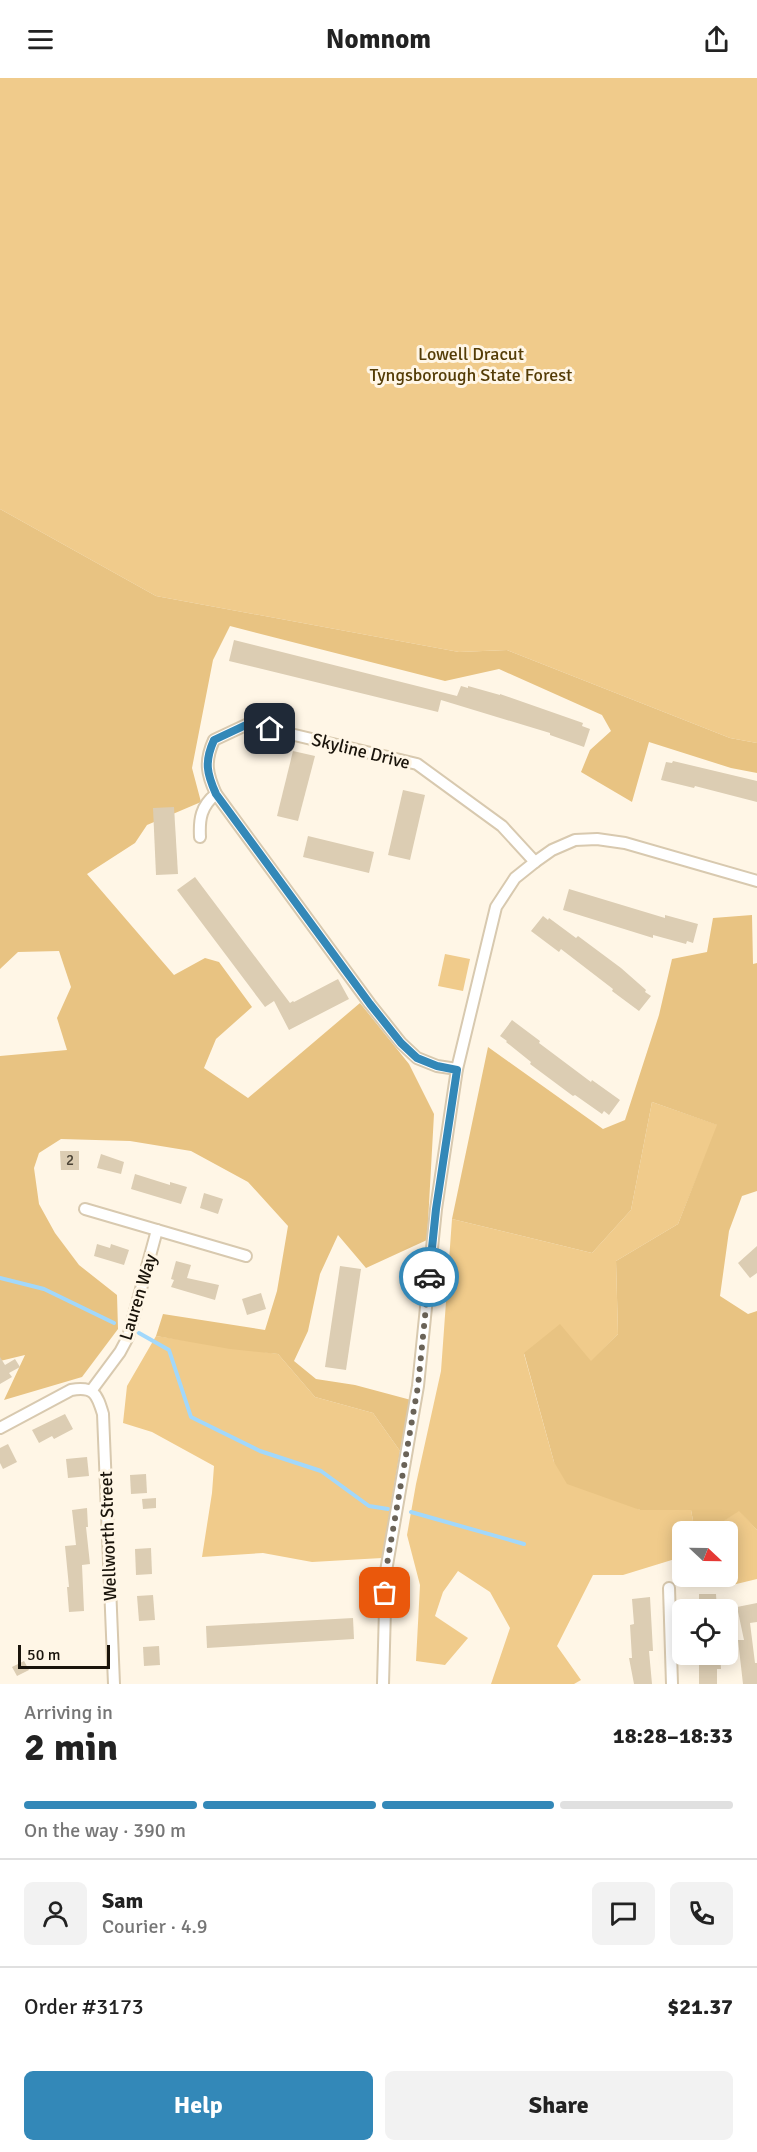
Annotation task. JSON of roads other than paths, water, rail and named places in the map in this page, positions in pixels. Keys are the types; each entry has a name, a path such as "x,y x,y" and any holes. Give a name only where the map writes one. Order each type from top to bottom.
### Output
{"street":[{"name":"Skyline Drive","path":"457,1070 437,1066 417,1058 401,1043 370,1004 216,794 208,777 208,754 214,740 248,724 417,764 502,826 535,862"},
{"path":"200,837 202,810 207,801 216,794"},
{"path":"383,1684 386,1570 418,1386 436,1209 457,1070 496,907 515,878 552,850 575,840 597,839 625,843 757,881"},
{"name":"Lauren Way","path":"85,1209 246,1256"},
{"name":"Lauren Way","path":"92,1391 128,1337 157,1230"},
{"path":"0,1428 71,1390 83,1388 92,1391"},
{"name":"Wellworth Street","path":"92,1391 98,1398 103,1414 114,1684"},
{"path":"669,1588 672,1684"}],"waterway":[{"path":"0,1278 44,1289 114,1323"},
{"path":"139,1333 169,1350 191,1417 260,1451 321,1471 369,1506 388,1509"},
{"path":"411,1512 524,1544"}],"park label":[{"name":"Lowell Dracut Tyngsborough State Forest","path":"471,364"}]}
